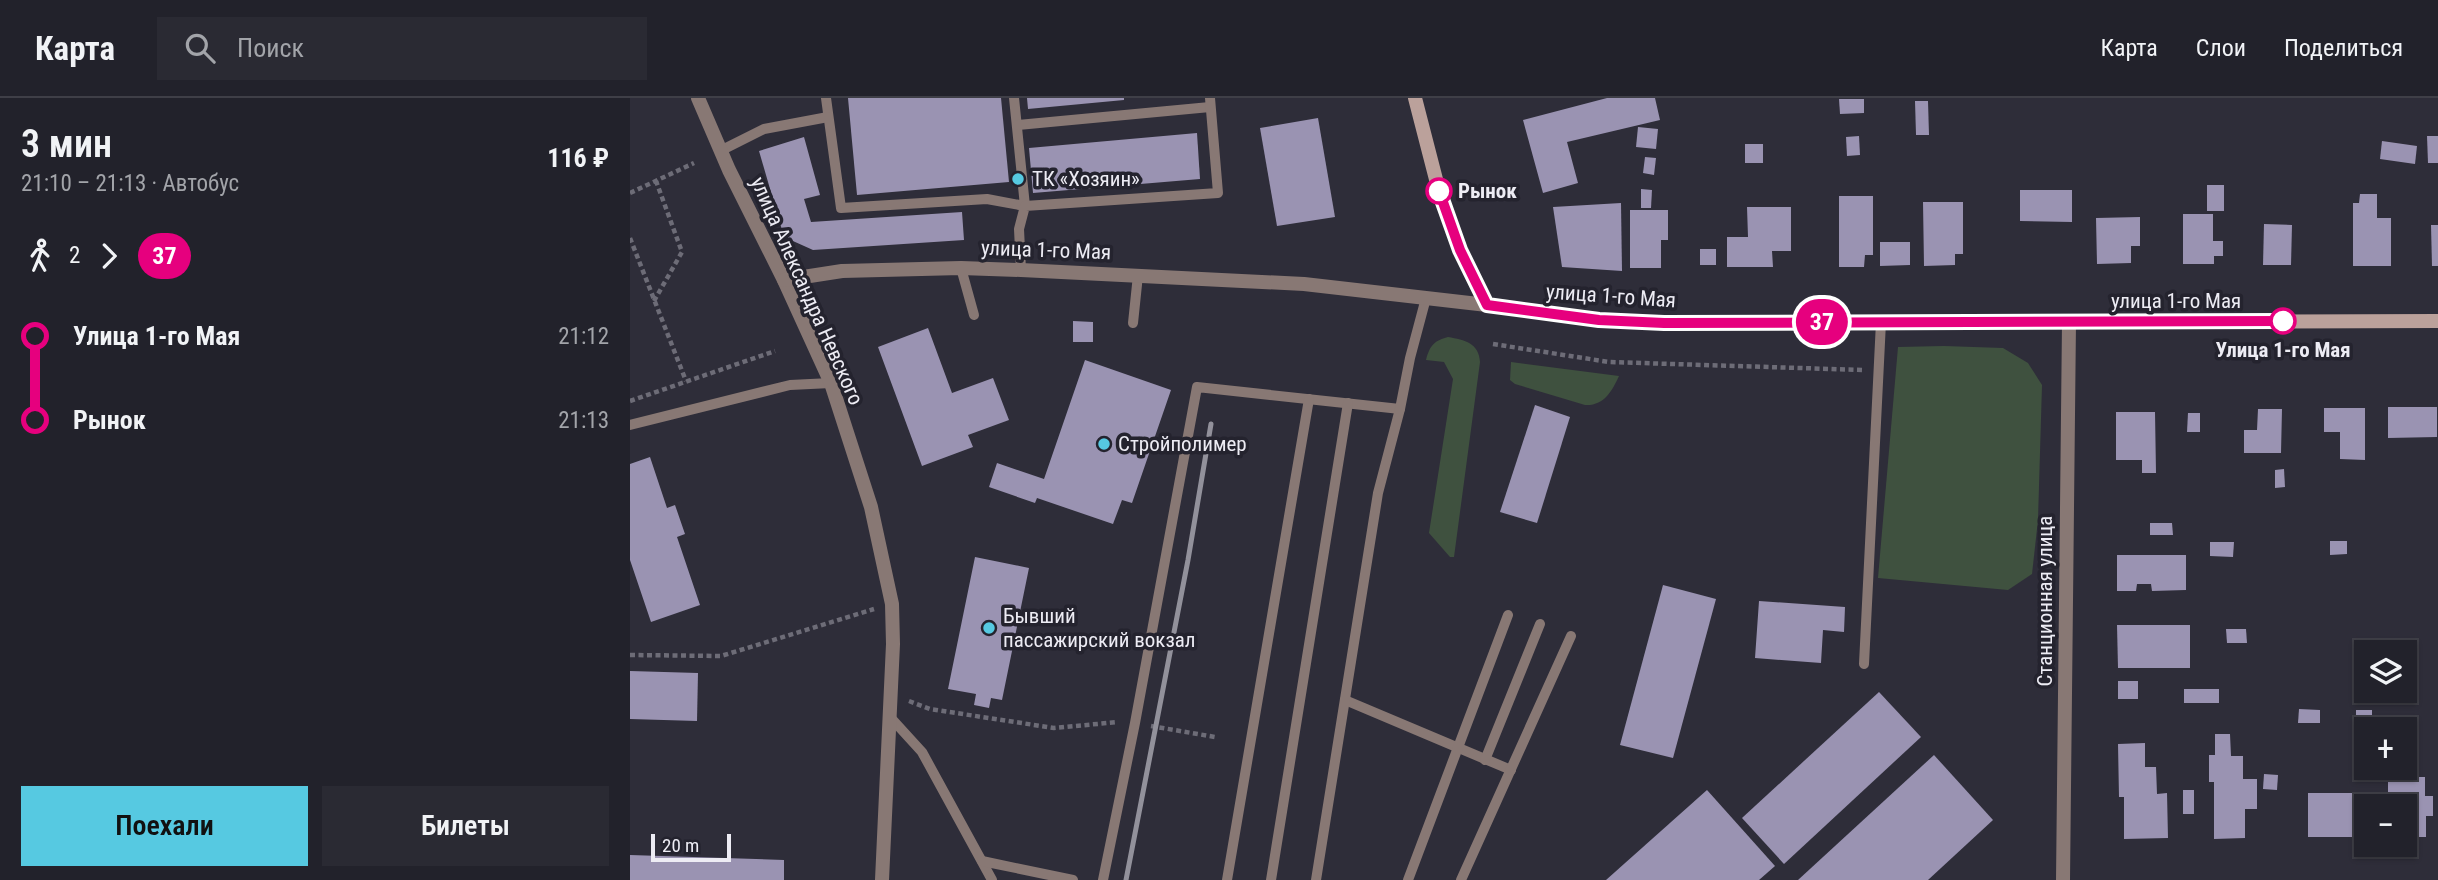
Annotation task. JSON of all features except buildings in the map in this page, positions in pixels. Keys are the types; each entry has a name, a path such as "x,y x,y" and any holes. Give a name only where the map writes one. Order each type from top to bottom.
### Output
{"main road":[{"path":"1415,98 1439,191 1460,250 1487,305"},
{"name":"улица 1-го Мая","path":"1487,305 1599,320 1664,323 2438,321"}],"street":[{"name":"улица Александра Невского","path":"698,98 831,383 871,507 892,604 892,693 882,880"},
{"name":"улица 1-го Мая","path":"784,280 842,271 961,268 1021,270 1304,284 1487,305"},
{"name":"Станционная улица","path":"2063,880 2069,322"}],"lane":[{"path":"826,98 841,208 987,200 1025,206 1218,193 1210,102 1018,125"},
{"path":"1014,98 1025,206 1019,229 1021,270"},
{"path":"720,150 764,129 828,117"},
{"path":"961,268 974,315"},
{"path":"1133,323 1138,275"},
{"path":"1316,880 1378,493 1426,298"},
{"path":"1864,664 1881,322"},
{"path":"630,425 790,384 831,383"},
{"path":"1103,880 1197,387 1400,409"},
{"path":"1227,880 1309,399"},
{"path":"1271,880 1348,403"},
{"path":"1408,880 1508,615"},
{"path":"1485,760 1540,624"},
{"path":"1461,880 1571,636"},
{"path":"1345,700 1511,770"},
{"path":"891,718 922,752 992,880"},
{"path":"982,861 1073,880"}],"path":[{"path":"630,193 694,163"},
{"path":"654,302 682,252 656,181"},
{"path":"630,238 686,381"},
{"path":"1493,344 1609,362 1878,370"},
{"path":"630,401 775,351"},
{"path":"630,655 721,656 892,604"},
{"path":"892,693 930,709 1054,728 1126,721 1215,737"}],"green space":[{"path":"1448,337 1465,341 1474,347 1480,362 1454,557 1450,557 1429,533 1453,379 1444,362 1426,360 1433,344"},
{"path":"1898,347 2003,348 2028,363 2042,385 2038,520 2032,574 2008,590 1878,578"},
{"path":"1511,362 1619,376 1602,400 1585,405 1515,384 1510,380"}],"railway":[{"path":"1126,880 1188,560 1211,424"}],"bus line":[{"name":"37","path":"1439,191 1460,250 1487,305 1599,320 1664,323 2283,321"}],"place":[{"name":"ТК «Хозяин»","path":"1018,179"},
{"name":"Рынок","path":"1439,191"},
{"name":"Улица 1-го Мая","path":"2283,321"},
{"name":"Стройполимер","path":"1104,444"},
{"name":"Бывший пассажирский вокзал","path":"989,628"}]}
